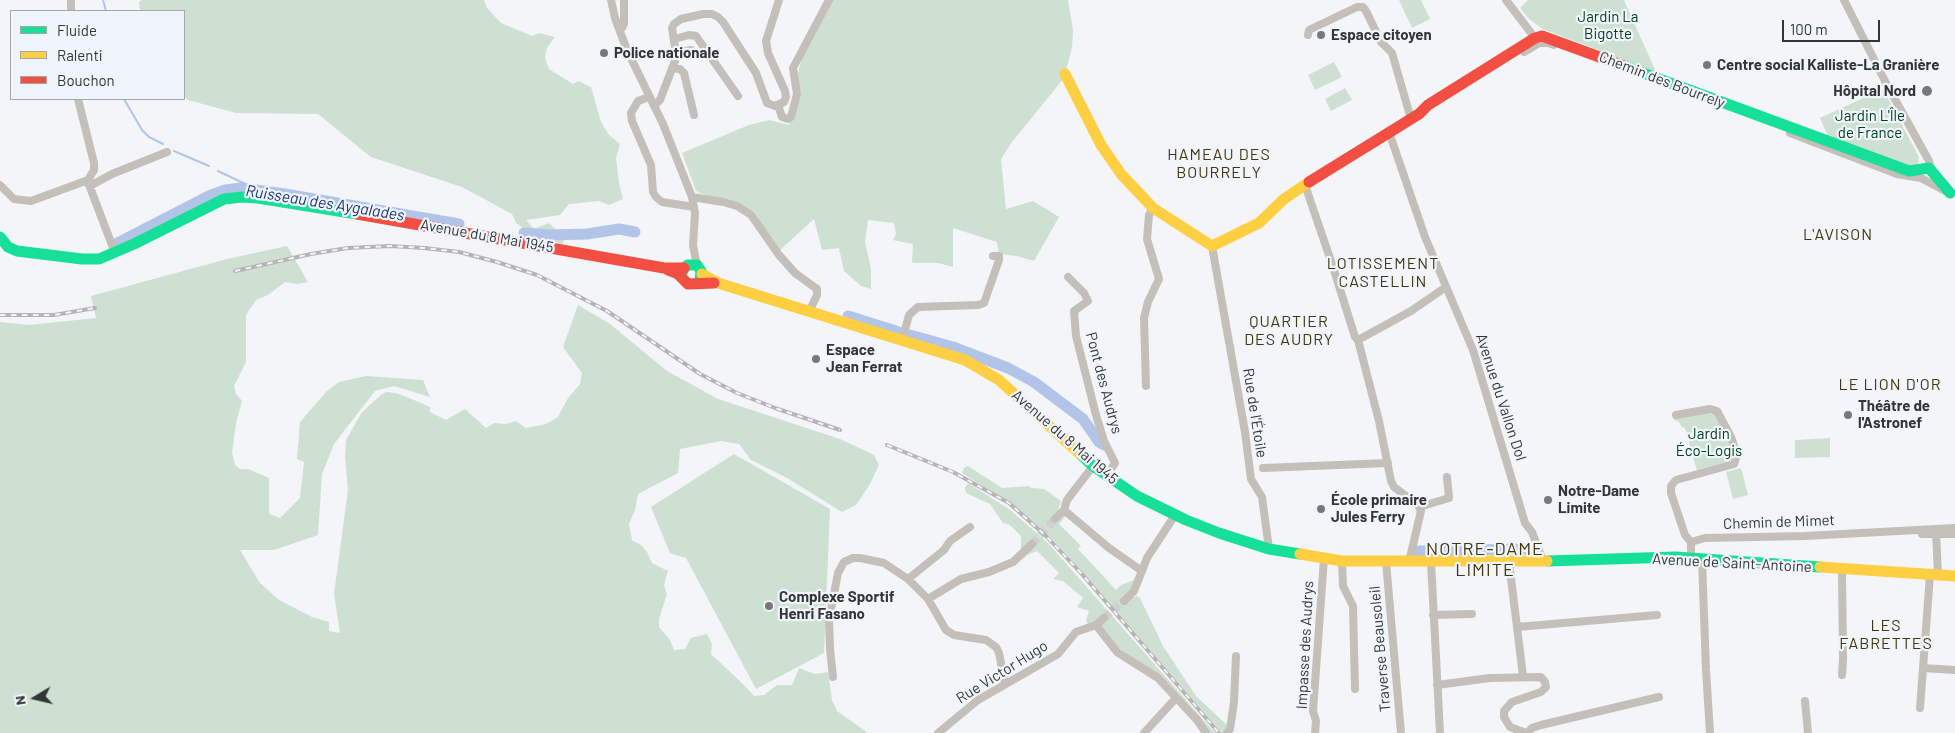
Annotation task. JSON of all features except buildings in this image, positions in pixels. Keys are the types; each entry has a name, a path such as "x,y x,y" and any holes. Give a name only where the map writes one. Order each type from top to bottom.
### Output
{"main road":[{"name":"Chemin des Bourrely","path":"1537,41 1542,36 1549,37 1836,145 1909,171 1925,174"},
{"path":"1065,74 1100,145 1121,174 1153,208 1212,246 1234,233 1259,223 1284,198 1415,116 1428,105 1514,52 1537,41"},
{"path":"1925,174 1952,194"},
{"name":"Avenue du 8 Mai 1945","path":"1,240 8,247 17,251 82,259 99,258 115,253 212,204 242,197 433,227 664,268 678,274 692,272 718,283 965,360 999,380 1094,466 1137,496 1175,515 1219,533 1265,548 1342,561 1509,562"},
{"name":"Avenue de Saint-Antoine","path":"1509,562 1542,559 1696,558 1955,576"}],"street":[{"path":"611,0 619,29 632,62 672,146 692,197 695,222 693,246 689,253 692,272"},
{"path":"619,29 624,24 624,0"},
{"path":"654,106 660,100 676,53 672,28 674,24 680,19 704,14 712,14 718,17 747,56 756,73 767,103 775,106 784,102 786,97 785,91 768,53 766,41 780,0"},
{"path":"778,105 782,117 785,119 791,117 796,94 793,68 829,0"},
{"path":"1506,0 1537,41"},
{"path":"1844,0 1929,161 1925,174"},
{"path":"1308,35 1309,30 1357,7 1363,7 1381,42 1392,53 1415,116"},
{"path":"674,39 689,35 696,36 738,96"},
{"path":"676,53 691,50"},
{"path":"672,68 680,69 684,73 694,115"},
{"path":"649,97 638,101 631,113 632,121 651,165 653,192 662,202 694,207"},
{"path":"78,100 94,163 94,170 89,183 115,253"},
{"name":"Avenue du Vallon Dol","path":"1389,132 1430,248 1473,350 1525,523 1532,532 1542,559"},
{"path":"0,185 14,199 25,201 40,199 89,183 167,152"},
{"path":"1305,185 1334,270 1354,337 1358,340 1394,487 1419,507 1421,511 1409,562"},
{"path":"692,197 737,206 751,215 775,250 795,273 817,289 817,295 809,312"},
{"path":"1146,386 1144,318 1148,302 1159,279 1147,240 1149,215 1153,208"},
{"name":"Rue de l'Étoile","path":"1212,246 1245,432 1251,479 1262,497 1266,523 1265,548"},
{"path":"902,341 909,315 918,307 978,306 984,303 999,260 999,256 993,256"},
{"name":"Pont des Audrys","path":"1068,277 1084,293 1088,302 1074,311 1076,336 1096,415 1104,441 1115,464 1108,476"},
{"path":"1358,340 1411,311 1446,287"},
{"path":"1676,415 1710,409 1717,411 1731,437 1736,455 1734,464 1676,480 1671,486 1671,493 1685,535 1691,542 1696,558 1710,733"},
{"path":"1262,468 1388,463"},
{"path":"1055,519 1064,510 1068,500 1094,466"},
{"path":"1419,507 1449,498 1447,476"},
{"path":"1064,510 1109,548 1142,570"},
{"path":"1124,601 1134,591 1153,547 1175,515"},
{"path":"908,579 944,550 950,541 970,527"},
{"name":"Chemin de Mimet","path":"1691,542 1705,538 1936,531 1955,528"},
{"path":"1920,708 1934,575 1936,531"},
{"name":"Chemin de Mimet","path":"1936,531 1955,534"},
{"path":"928,599 961,579 988,572 1013,562 1032,544"},
{"path":"833,677 829,620 838,573 844,562 852,558 870,559 884,563 908,579 928,599 946,630 954,635 986,640 996,647 1005,684"},
{"name":"Impasse des Audrys","path":"1315,733 1316,721 1313,712 1324,558"},
{"path":"1342,561 1343,586 1353,606 1355,689"},
{"name":"Traverse Beausoleil","path":"1386,562 1401,733"},
{"path":"1431,562 1440,733"},
{"path":"1509,562 1523,676"},
{"path":"1842,569 1842,675"},
{"path":"1433,616 1472,614"},
{"path":"1517,627 1657,615"},
{"name":"Rue Victor Hugo","path":"938,733 978,700 1058,654 1076,632 1096,625 1104,618"},
{"path":"1096,625 1117,652 1158,678 1206,733"},
{"path":"1227,733 1230,729 1234,702 1236,656"},
{"path":"1923,668 1955,670"},
{"path":"1437,685 1490,678 1541,677 1546,687 1541,692 1512,702 1504,711 1507,724 1514,730 1527,733 1532,728 1541,725 1659,697"},
{"path":"1144,733 1176,698"},
{"path":"1805,701 1808,733"},
{"path":"1505,733 1514,730"}],"green space":[{"path":"142,0 484,0 487,8 501,23 532,36 539,33 555,37 547,48 545,58 549,69 573,84 578,81 591,87 601,122 609,135 620,144 616,158 623,199 609,205 599,201 569,204 560,215 526,220 534,229 549,223 555,229 565,232 563,244 518,238 520,230 524,229 516,223 512,214 462,187 371,157 318,114 236,113 188,100 185,97 185,10 140,10 139,2"},
{"path":"831,0 1068,0 1073,30 1072,48 1064,78 1012,142 1001,159 1006,209 1033,201 1059,217 1034,261 1017,256 999,254 997,242 953,228 953,267 938,263 912,263 913,244 893,240 896,234 894,223 868,220 865,242 871,269 871,289 861,286 844,271 839,248 822,250 814,219 779,251 753,215 696,191 682,153 749,125 769,120 789,125 801,94 797,78 802,57"},
{"path":"1399,0 1421,0 1430,19 1412,28"},
{"name":"Jardin La Bigotte","path":"1528,0 1624,0 1656,72 1543,29 1529,19 1520,8"},
{"path":"1334,62 1342,77 1315,90 1308,75"},
{"path":"1345,88 1352,100 1331,111 1325,99"},
{"name":"Jardin L'Île de France","path":"1883,89 1919,157 1918,164 1914,167 1829,139 1820,118"},
{"path":"287,246 308,282 297,284 285,282 268,295 256,300 246,315 246,362 234,386 236,394 242,401 236,423 232,453 235,465 240,469 248,469 269,478 269,514 280,518 300,498 304,462 297,459 300,422 326,392 339,382 366,376 423,380 430,397 394,386 375,391 334,444 322,474 318,535 274,550 240,550 260,583 279,600 312,617 329,622 329,631 340,633 334,594 348,490 345,457 346,440 362,412 386,392 396,393 430,407 430,412 446,420 465,409 486,428 495,423 506,424 516,421 526,428 546,424 558,417 568,398 580,384 582,373 563,347 578,305 610,324 667,371 718,399 840,439 874,455 879,465 870,484 856,505 842,512 787,478 751,460 739,444 721,441 680,449 678,473 638,494 635,510 629,524 632,540 642,546 652,563 668,571 664,585 667,594 659,619 659,627 670,640 674,650 685,649 691,638 707,634 712,644 711,654 754,696 764,695 777,685 792,685 799,668 815,674 828,672 832,700 837,711 868,733 0,733 0,322 29,325 96,318 91,296 227,259"},
{"name":"Jardin Éco-Logis","path":"1706,413 1716,414 1733,448 1726,462 1697,470 1688,435 1684,427 1682,428 1679,422 1673,419"},
{"path":"1830,438 1830,457 1795,458 1795,440"},
{"name":"Complexe Sportif Henri Fasano","path":"734,454 830,509 824,653 756,689 686,558 670,553 651,507"},
{"path":"968,466 1002,488 1029,486 1031,488 1044,489 1061,501 1057,514 1061,517 1066,516 1059,524 1081,546 1078,549 1116,590 1121,585 1136,579 1129,599 1137,596 1140,598 1163,646 1196,696 1227,725 1225,733 1222,733 1052,539 1016,507 962,473 964,468"},
{"path":"1741,468 1748,495 1733,499 1726,472"},
{"path":"968,483 1009,509 1048,543 1215,733 1210,733 1192,710 1158,675 1115,645 1100,626 1103,617 1088,625 1086,620 1089,611 1077,607 1083,598 1063,581 1053,579 1059,573 1037,551 1027,555 1021,562 1032,547 1021,549 1021,536 1010,525 1003,523 990,504 966,493 965,488"}],"waterway":[{"path":"103,0 106,10"},
{"path":"125,100 142,130 149,137 163,144"},
{"path":"174,151 209,166"},
{"path":"218,171 258,190"},
{"name":"Ruisseau des Aygalades","path":"114,245 209,196 225,190 241,188 459,224"},
{"name":"Ruisseau des Aygalades","path":"524,233 549,235 587,234 619,229 635,232"},
{"name":"Ruisseau des Aygalades","path":"848,316 899,332"},
{"name":"Ruisseau des Aygalades","path":"910,335 953,347 1008,368 1034,382 1083,419 1099,442 1104,445"},
{"name":"Ruisseau des Aygalades","path":"1418,551 1527,549"}],"tunnel":[{"path":"1032,544 1055,519"},
{"path":"1104,618 1124,601"}],"railway":[{"path":"235,271 311,254 348,248 390,246 459,252 537,275 607,311 700,374 737,393 840,430"},
{"path":"0,315 54,315 95,308"},
{"path":"887,445 953,472 1009,503 1046,536 1081,573 1219,733"}],"traffic: fast":[{"path":"1624,66 1909,171 1929,168 1950,193"},
{"path":"0,237 8,247 17,251 82,259 99,259 134,244 224,199 258,198 357,214"},
{"path":"682,273 688,265 697,265 701,271 700,280"},
{"path":"1081,455 1093,466 1137,496 1186,520 1269,549 1300,554"},
{"path":"1547,561 1675,557 1820,567"}],"traffic: slow":[{"path":"1065,74 1101,145 1121,174 1153,208 1212,246 1259,223 1284,199 1309,182"},
{"path":"702,274 718,283 965,360 999,380 1081,455"},
{"path":"1300,554 1342,561 1547,561"},
{"path":"1820,567 1955,576"}],"traffic: jam":[{"path":"1309,182 1419,114 1428,105 1535,38 1542,36 1624,66"},
{"path":"357,214 664,268 684,268"},
{"path":"668,270 678,274 688,284 714,283"}],"place":[{"name":"Espace citoyen","path":"1321,35"},
{"name":"Police nationale","path":"604,53"},
{"name":"Centre social Kalliste-La Granière","path":"1707,65"},
{"name":"Hôpital Nord","path":"1927,91"},
{"name":"Espace Jean Ferrat","path":"816,359"},
{"name":"Théâtre de l'Astronef","path":"1848,415"},
{"name":"Notre-Dame Limite","path":"1548,500"},
{"name":"École primaire Jules Ferry","path":"1321,509"},
{"name":"Complexe Sportif Henri Fasano","path":"769,606"}],"district":[{"name":"HAMEAU DES BOURRELY","path":"1219,164"},
{"name":"L'AVISON","path":"1838,235"},
{"name":"LOTISSEMENT CASTELLIN","path":"1383,273"},
{"name":"QUARTIER DES AUDRY","path":"1289,331"},
{"name":"LE LION D'OR","path":"1890,385"},
{"name":"NOTRE-DAME LIMITE","path":"1485,559"},
{"name":"LES FABRETTES","path":"1886,635"}]}
